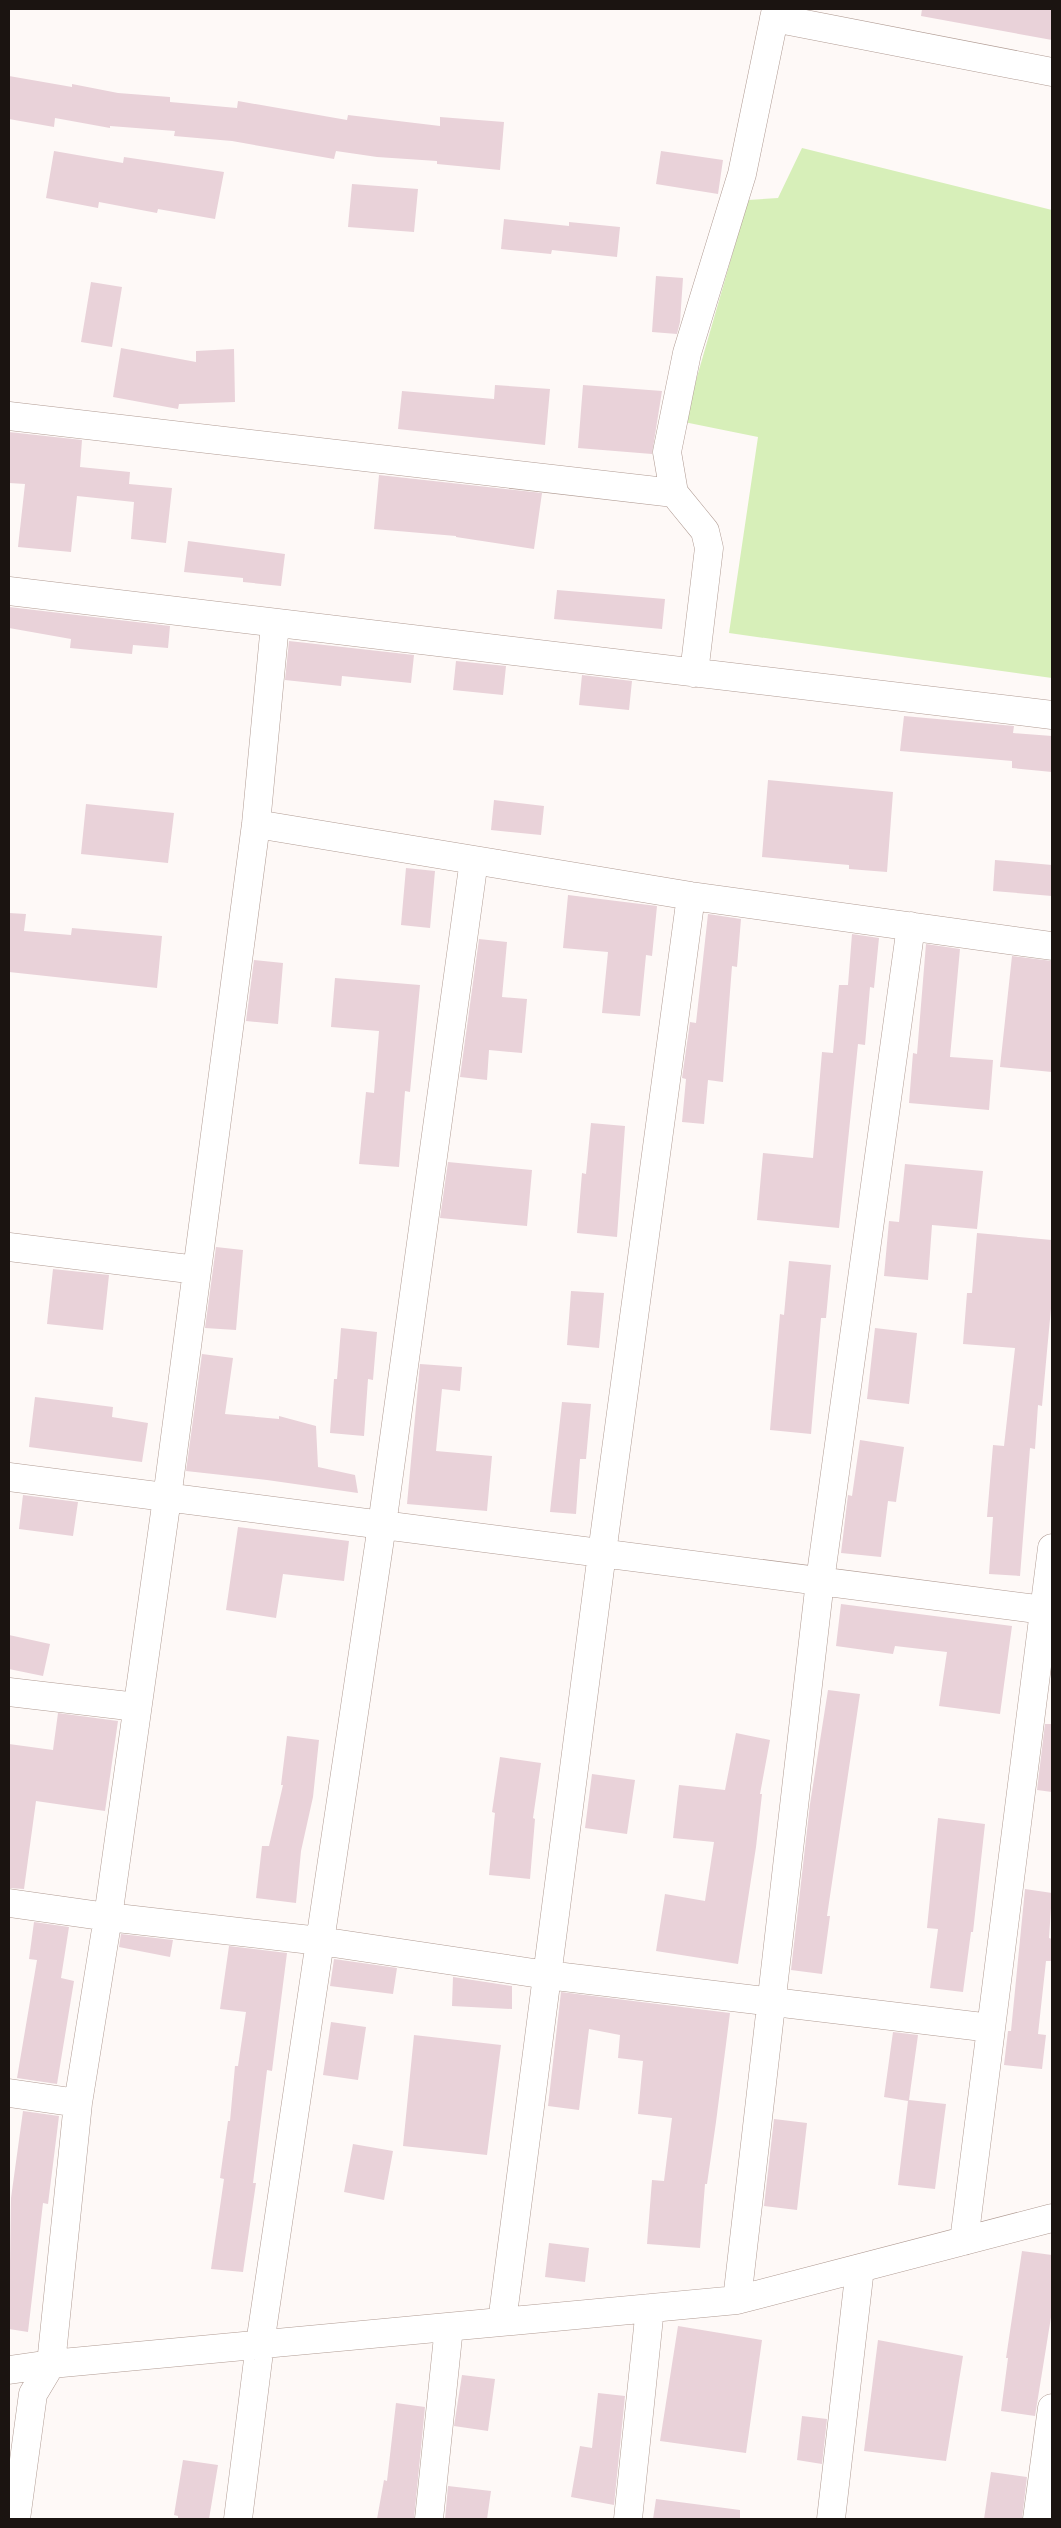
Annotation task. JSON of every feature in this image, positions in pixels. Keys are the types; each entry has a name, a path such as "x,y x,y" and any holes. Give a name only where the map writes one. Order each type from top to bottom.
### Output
{"street":[{"path":"694,673 710,548 705,531 674,493 667,452 687,354 742,174 775,14 1052,72"},
{"path":"9,416 674,493"},
{"path":"9,591 1052,715"},
{"path":"16,2519 33,2394 51,2364 78,2102 108,1917 138,1708 256,824 275,624"},
{"path":"256,824 691,896 1052,946"},
{"path":"238,2519 260,2344 382,1525 474,860"},
{"path":"502,2322 602,1553 691,896"},
{"path":"737,2300 820,1581 911,926"},
{"path":"9,1247 197,1270"},
{"path":"9,1477 1048,1610"},
{"path":"964,2241 1048,1610 1052,1548"},
{"path":"9,1692 138,1708"},
{"path":"9,1903 108,1917 320,1941 547,1975 991,2028"},
{"path":"9,2093 78,2102"},
{"path":"9,2370 51,2364 737,2300 1052,2218"},
{"path":"831,2519 860,2268"},
{"path":"628,2519 650,2308"},
{"path":"430,2519 449,2327"},
{"path":"1036,2519 1052,2408"}],"green space":[{"path":"802,148 1052,210 1052,678 729,633 758,437 684,422 748,200 778,198"}],"building":[{"path":"922,9 1052,9 1052,40 921,16"},
{"path":"9,76 72,87 72,84 118,93 170,97 170,102 237,108 238,101 347,120 348,115 440,126 440,117 504,122 500,170 437,164 437,161 377,157 336,151 334,159 232,141 174,136 175,131 110,126 110,128 55,118 54,127 9,119"},
{"path":"54,151 123,163 124,157 224,172 215,219 158,209 157,213 99,202 98,208 46,198"},
{"path":"661,151 723,160 718,194 656,184"},
{"path":"352,184 418,189 414,232 348,227"},
{"path":"504,219 569,226 569,222 620,227 617,257 552,250 551,254 501,249"},
{"path":"656,276 683,278 680,322 677,334 652,332"},
{"path":"91,282 122,287 112,347 81,342"},
{"path":"121,348 196,362 196,351 234,349 235,402 179,404 178,409 113,397"},
{"path":"495,385 550,389 545,445 398,429 402,391 494,399"},
{"path":"583,385 662,391 652,454 578,448"},
{"path":"9,432 82,440 80,467 130,472 129,484 172,488 166,543 131,539 134,502 77,496 71,552 18,547 25,484 9,483"},
{"path":"379,475 542,493 534,549 456,536 374,529"},
{"path":"188,541 285,554 281,586 243,582 243,578 184,572"},
{"path":"557,590 665,599 662,629 554,619"},
{"path":"9,607 170,626 168,648 133,645 132,654 70,648 71,639 9,628"},
{"path":"289,641 414,655 411,683 342,676 341,686 285,680"},
{"path":"456,661 506,666 503,695 453,690"},
{"path":"582,675 632,681 629,710 579,705"},
{"path":"904,716 1014,726 1013,733 1052,736 1052,772 1012,768 1012,761 900,751"},
{"path":"768,780 893,792 887,872 849,869 849,865 762,857"},
{"path":"494,800 544,806 541,835 491,830"},
{"path":"86,804 174,813 168,863 81,854"},
{"path":"995,860 1052,865 1052,896 993,891"},
{"path":"406,868 435,871 430,928 401,925"},
{"path":"568,895 657,906 652,956 646,955 640,1016 602,1013 608,952 563,948"},
{"path":"9,913 26,914 24,931 71,935 72,928 162,936 157,988 9,972"},
{"path":"708,914 741,919 737,967 732,966 723,1082 708,1080 704,1124 682,1122 686,1079 682,1078 690,1022 696,1023"},
{"path":"852,934 879,938 874,988 870,987 865,1045 858,1044 839,1228 757,1220 763,1153 813,1158 822,1052 833,1053 839,985 848,985"},
{"path":"479,939 507,942 502,997 527,999 522,1053 489,1050 487,1080 460,1077"},
{"path":"926,944 960,949 950,1057 993,1060 989,1110 909,1103 913,1053 917,1054"},
{"path":"1012,956 1052,961 1052,1072 1000,1067"},
{"path":"254,960 283,963 278,1024 246,1021"},
{"path":"335,978 420,985 410,1092 405,1091 399,1167 359,1164 366,1092 374,1093 379,1031 331,1027"},
{"path":"591,1123 625,1126 617,1237 577,1233 582,1173 586,1174"},
{"path":"448,1162 532,1170 527,1226 440,1218"},
{"path":"905,1164 983,1171 977,1229 932,1225 928,1280 884,1276 889,1221 899,1222"},
{"path":"977,1233 1052,1240 1052,1298 1042,1406 1038,1405 1035,1449 1030,1448 1020,1576 989,1574 993,1517 987,1517 993,1445 1004,1446 1015,1348 963,1344 967,1293 972,1293"},
{"path":"216,1247 243,1250 236,1330 205,1328"},
{"path":"789,1261 831,1265 826,1318 821,1318 811,1434 770,1430 780,1314 784,1315"},
{"path":"53,1269 109,1275 103,1330 47,1324"},
{"path":"571,1291 604,1293 599,1348 567,1345"},
{"path":"341,1328 377,1332 373,1380 368,1379 364,1436 330,1433 334,1379 337,1379"},
{"path":"875,1328 917,1333 909,1404 867,1399"},
{"path":"202,1354 233,1358 225,1414 279,1419 279,1416 316,1426 318,1467 355,1475 358,1493 186,1471"},
{"path":"420,1364 462,1367 460,1391 442,1389 436,1451 492,1456 487,1511 407,1504"},
{"path":"35,1397 113,1407 112,1417 148,1423 142,1462 29,1447"},
{"path":"562,1402 591,1404 586,1459 580,1459 576,1514 550,1512"},
{"path":"860,1440 904,1447 896,1502 888,1501 881,1557 841,1553 848,1495 852,1496"},
{"path":"23,1495 78,1502 73,1536 19,1529"},
{"path":"238,1527 349,1541 344,1581 283,1574 276,1618 226,1610"},
{"path":"841,1604 1012,1626 1000,1714 939,1706 947,1652 895,1646 893,1654 836,1646"},
{"path":"9,1635 50,1644 43,1676 9,1669"},
{"path":"828,1690 860,1694 827,1916 830,1916 822,1974 791,1970 810,1804"},
{"path":"58,1713 118,1721 105,1811 36,1801 24,1889 9,1888 9,1744 53,1750"},
{"path":"1045,1724 1052,1724 1052,1792 1037,1790"},
{"path":"736,1733 770,1740 760,1794 762,1794 756,1847 738,1964 656,1951 665,1894 705,1901 714,1842 673,1838 679,1785 725,1790"},
{"path":"287,1736 319,1740 313,1797 301,1851 296,1903 256,1898 262,1846 269,1846 283,1785 281,1785"},
{"path":"500,1757 541,1763 533,1818 535,1819 530,1879 489,1875 495,1813 492,1812"},
{"path":"592,1774 635,1780 627,1834 585,1828"},
{"path":"938,1818 985,1824 973,1932 971,1932 963,1992 930,1988 938,1929 927,1928"},
{"path":"1025,1889 1052,1893 1049,1938 1052,1939 1052,1961 1046,1961 1038,2034 1046,2035 1042,2069 1004,2065 1008,2031 1011,2031"},
{"path":"34,1922 69,1927 61,1978 74,1981 57,2084 17,2078 37,1960 29,1959"},
{"path":"121,1934 173,1940 170,1957 119,1947"},
{"path":"229,1946 287,1953 272,2071 267,2070 253,2183 256,2183 243,2272 211,2269 224,2179 220,2178 228,2121 230,2121 235,2066 238,2066 246,2012 220,2009"},
{"path":"334,1959 397,1968 393,1994 330,1986"},
{"path":"453,1977 512,1986 512,2009 452,2006"},
{"path":"561,1992 730,2013 707,2184 705,2184 700,2248 647,2244 652,2180 664,2181 672,2118 638,2114 643,2061 618,2058 620,2035 589,2029 579,2110 548,2106"},
{"path":"331,2022 366,2027 358,2080 323,2075"},
{"path":"893,2032 918,2035 909,2100 946,2104 935,2189 898,2185 908,2101 884,2097"},
{"path":"414,2035 501,2045 487,2155 403,2146"},
{"path":"23,2111 59,2116 48,2204 43,2203 28,2332 9,2329 11,2198"},
{"path":"774,2119 807,2123 797,2210 764,2206"},
{"path":"353,2144 393,2151 384,2200 344,2192"},
{"path":"549,2243 589,2248 585,2282 545,2277"},
{"path":"1022,2251 1052,2255 1052,2311 1035,2416 1001,2411 1008,2358 1006,2358"},
{"path":"678,2326 762,2340 746,2453 660,2441"},
{"path":"878,2340 963,2356 946,2461 864,2451"},
{"path":"462,2375 495,2379 488,2431 454,2426"},
{"path":"598,2393 625,2396 614,2505 571,2497 580,2446 592,2448"},
{"path":"396,2403 425,2407 414,2519 377,2519 384,2480 387,2481"},
{"path":"802,2416 827,2419 822,2464 797,2460"},
{"path":"183,2460 218,2465 209,2519 178,2519 178,2516 174,2515"},
{"path":"991,2472 1027,2477 1022,2519 984,2519"},
{"path":"448,2486 491,2491 487,2519 445,2519"},
{"path":"656,2499 740,2510 740,2519 653,2519"}]}
